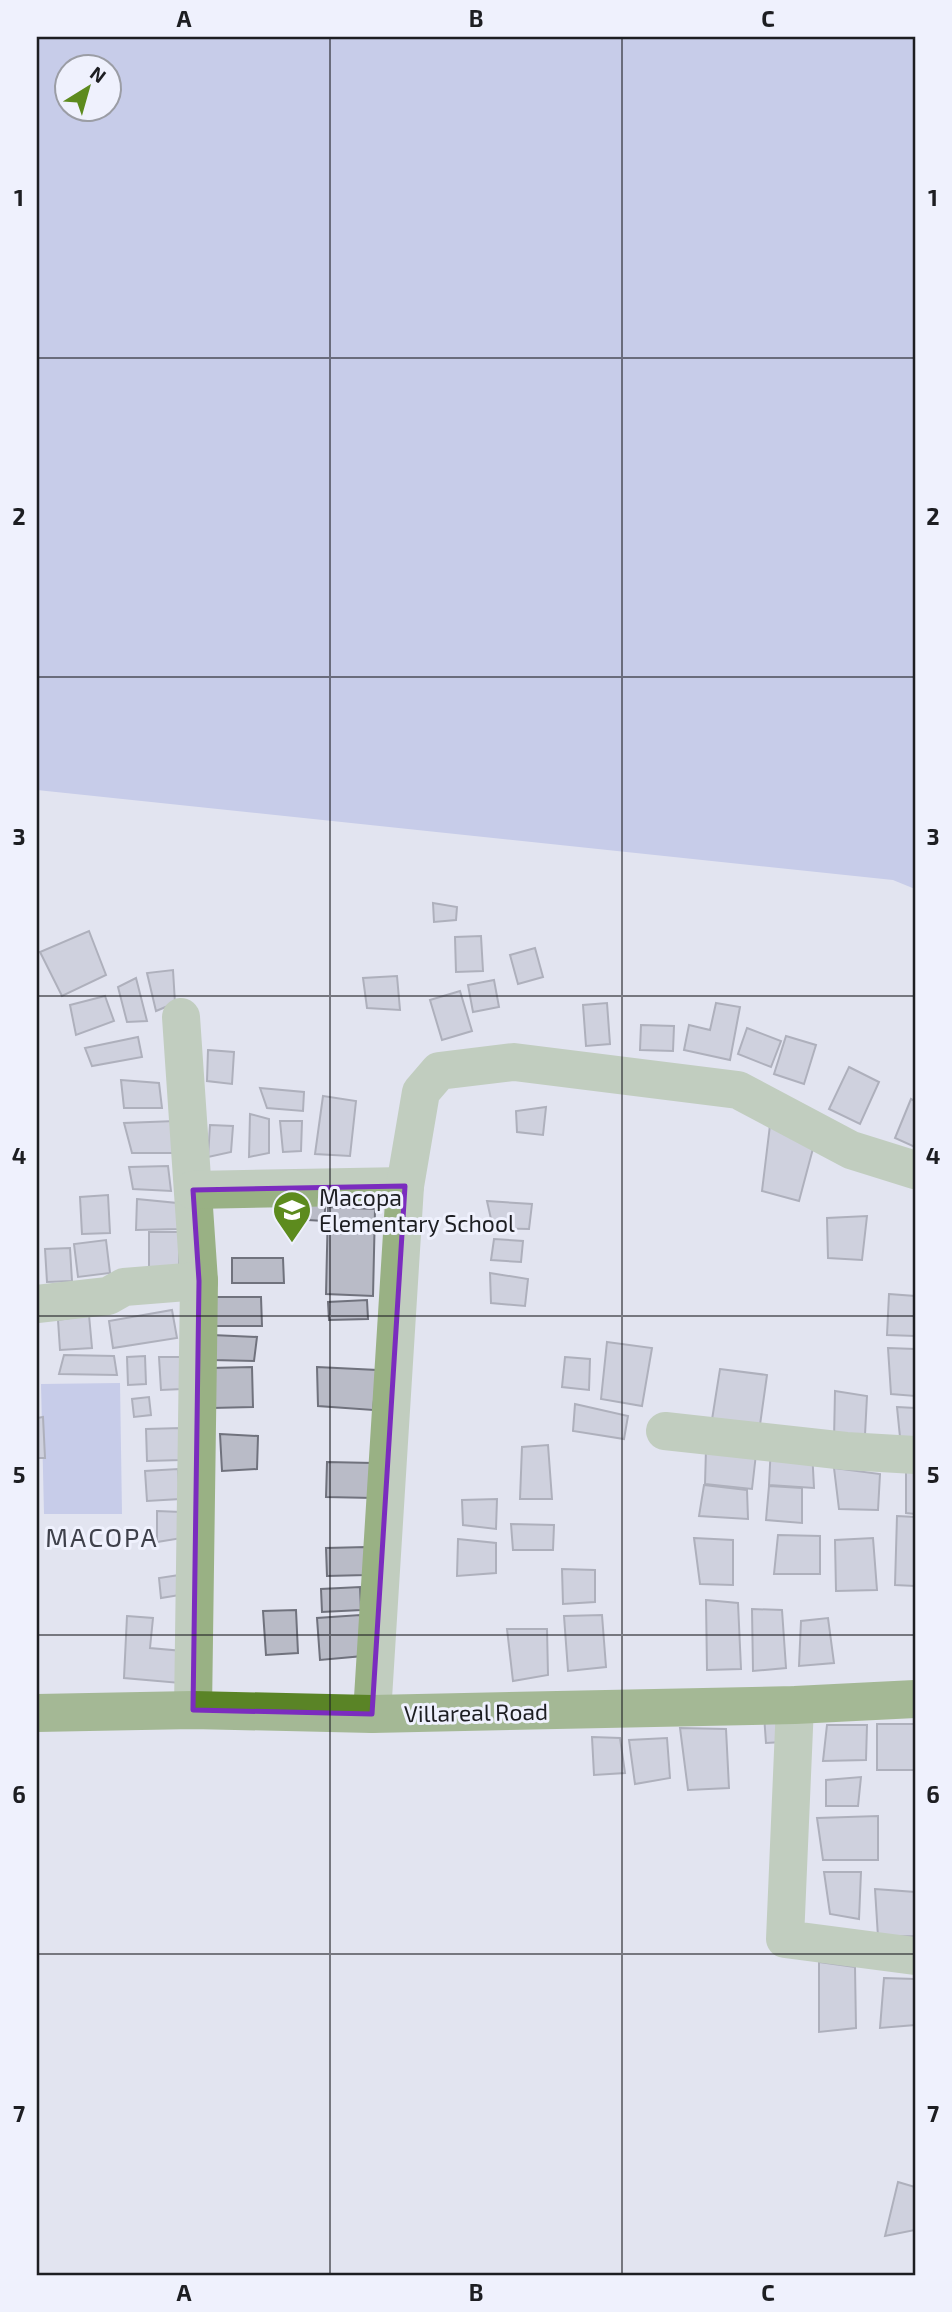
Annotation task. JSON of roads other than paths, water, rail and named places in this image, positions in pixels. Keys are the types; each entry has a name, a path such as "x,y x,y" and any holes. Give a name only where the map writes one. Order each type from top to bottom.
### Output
{"main road":[{"name":"Villareal Road","path":"37,1713 193,1710 372,1714 795,1705 915,1699"}],"street":[{"path":"181,1017 199,1281 193,1710"},
{"path":"372,1714 405,1186 421,1092 439,1071 514,1062 738,1090 851,1150 915,1170"},
{"path":"193,1190 405,1186"},
{"path":"37,1304 108,1296 124,1287 199,1281"},
{"path":"665,1431 846,1451 915,1455"},
{"path":"795,1705 785,1939 915,1956"}],"place":[{"name":"Macopa Elementary School","path":"292,1244"}],"district":[{"name":"MACOPA","path":"102,1536"}]}
